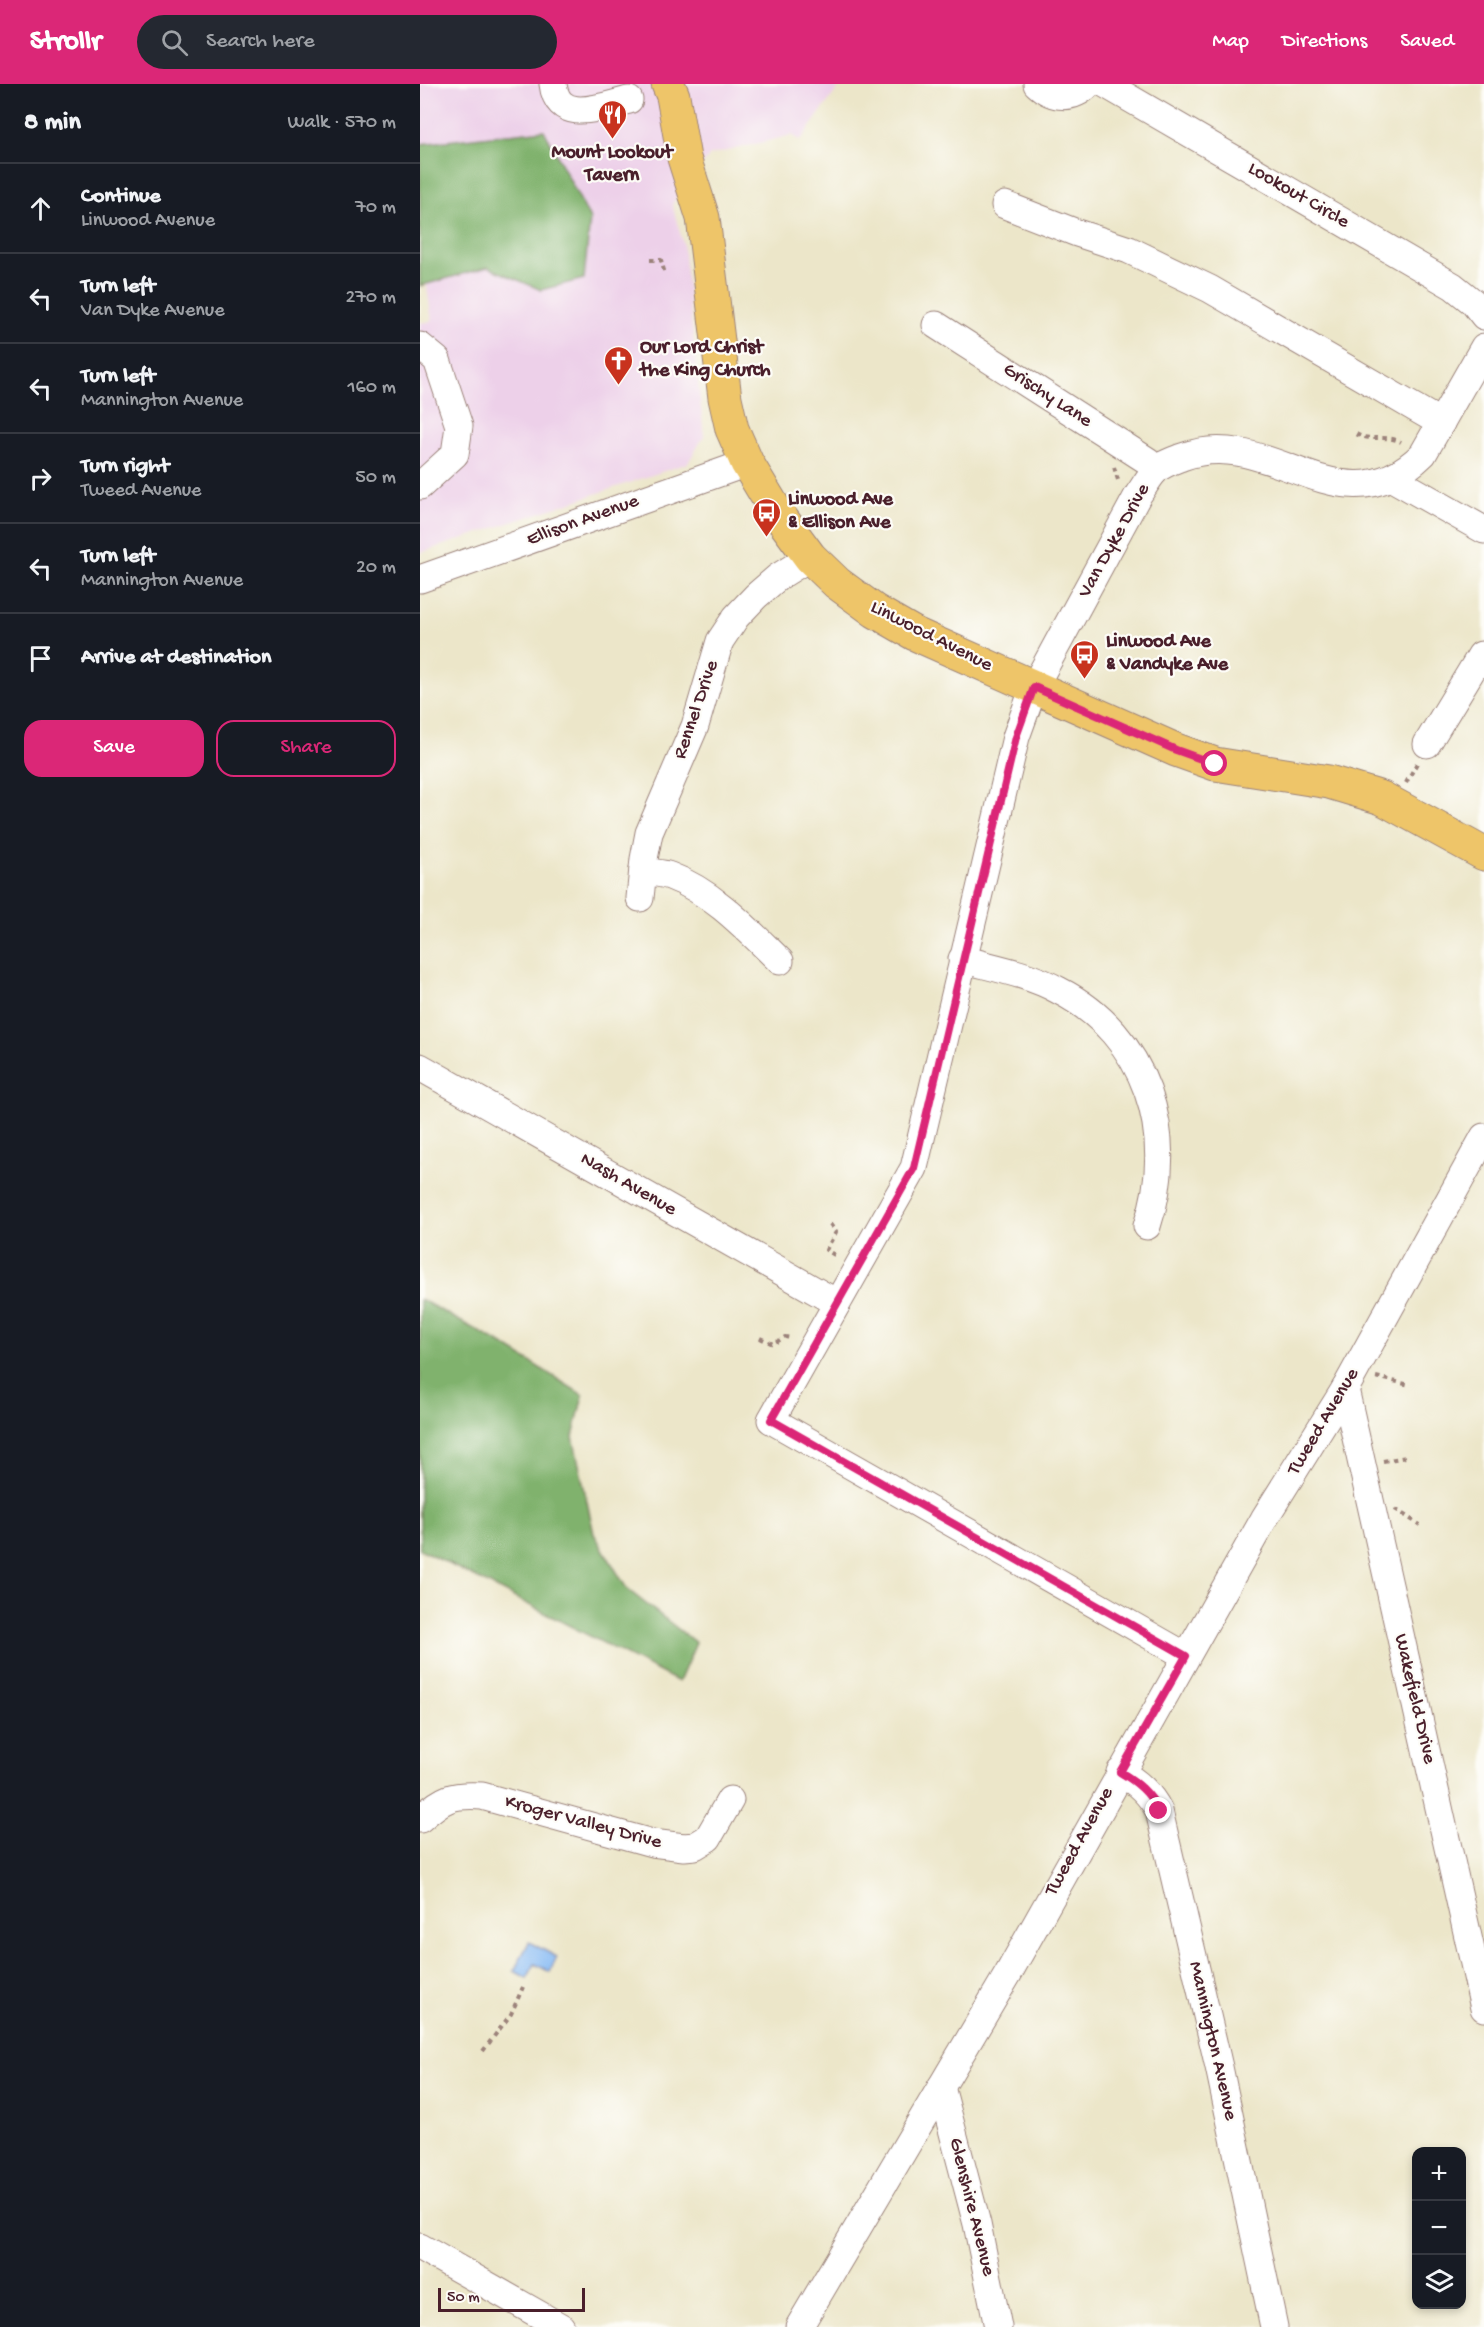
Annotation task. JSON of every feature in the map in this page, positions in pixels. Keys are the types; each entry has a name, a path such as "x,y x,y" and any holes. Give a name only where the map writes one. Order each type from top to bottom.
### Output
{"main road":[{"name":"Linwood Avenue","path":"672,88 684,158 703,218 725,398 732,429 747,463 777,511 810,556 837,583 875,611 915,634 1176,750 1215,764 1329,782 1382,798 1408,810 1484,854"}],"street":[{"path":"553,84 555,95 564,107 575,111 629,100"},
{"path":"1037,84 1057,96 1078,93 1089,84"},
{"name":"Lookout Circle","path":"1105,84 1453,286 1484,316"},
{"path":"1005,205 1129,250 1210,290 1441,423"},
{"name":"Grischy Lane","path":"936,325 1148,461 1155,471"},
{"path":"420,346 437,360 459,426 455,454 420,486"},
{"name":"Van Dyke Drive","path":"1186,1656 771,1420 914,1168 1016,737 1034,687 1138,495 1155,471 1188,455 1206,450 1243,452 1334,483 1364,485 1392,478 1409,468 1423,454 1484,347"},
{"name":"Ellison Avenue","path":"420,579 747,463"},
{"path":"1392,478 1484,530"},
{"name":"Rennel Drive","path":"640,898 649,833 695,726 720,641 736,617 756,596 778,577 810,556"},
{"path":"1427,744 1481,655 1484,657"},
{"path":"643,871 670,876 702,894 740,923 780,961"},
{"path":"962,959 1034,979 1060,990 1090,1010 1110,1029 1127,1051 1140,1072 1158,1126 1160,1154 1158,1182 1147,1226"},
{"name":"Nash Avenue","path":"420,1066 837,1303"},
{"name":"Tweed Avenue","path":"799,2327 1008,1974 1264,1519 1345,1389 1484,1137"},
{"name":"Wakefield Drive","path":"1345,1389 1484,2008"},
{"name":"Mannington Avenue","path":"1120,1772 1135,1781 1152,1798 1159,1811 1219,2067 1274,2327"},
{"name":"Kroger Valley Drive","path":"420,1819 435,1805 458,1795 482,1796 652,1843 684,1847 695,1846 708,1838 730,1800"},
{"name":"Glenshire Avenue","path":"941,2087 977,2224 998,2327"},
{"path":"420,2247 561,2327"}],"path":[{"path":"650,260 661,260 665,274"},
{"path":"1356,434 1364,438 1389,437 1398,440 1408,448"},
{"path":"830,1224 836,1232 826,1250 844,1260"},
{"path":"760,1338 773,1344 785,1337 816,1340"},
{"path":"1368,1375 1410,1385"},
{"path":"1379,1461 1406,1457"},
{"path":"1389,1506 1420,1525"},
{"path":"483,2050 511,2014 523,1987"}],"shaded area":[{"path":"420,84 841,84 800,141 792,135 710,155 672,204 683,243 704,436 688,463 420,553 420,323 432,321 420,239"}],"green space":[{"path":"544,130 590,219 584,279 541,290 488,267 420,286 420,144"},
{"path":"420,1299 505,1346 583,1395 573,1437 594,1534 627,1589 696,1643 679,1682 420,1549"}],"water":[{"path":"529,1942 557,1957 550,1972 535,1964 527,1978 514,1971"}],"place":[{"name":"Mount Lookout Tavern","path":"612,140"},
{"name":"Our Lord Christ the King Church","path":"619,386"},
{"name":"Linwood Ave & Ellison Ave","path":"767,538"},
{"name":"Linwood Ave & Vandyke Ave","path":"1085,680"}],"route":[{"path":"1159,1811 1152,1798 1135,1781 1120,1772 1186,1656 771,1420 914,1168 1016,737 1034,687 1176,750 1215,764"}]}
